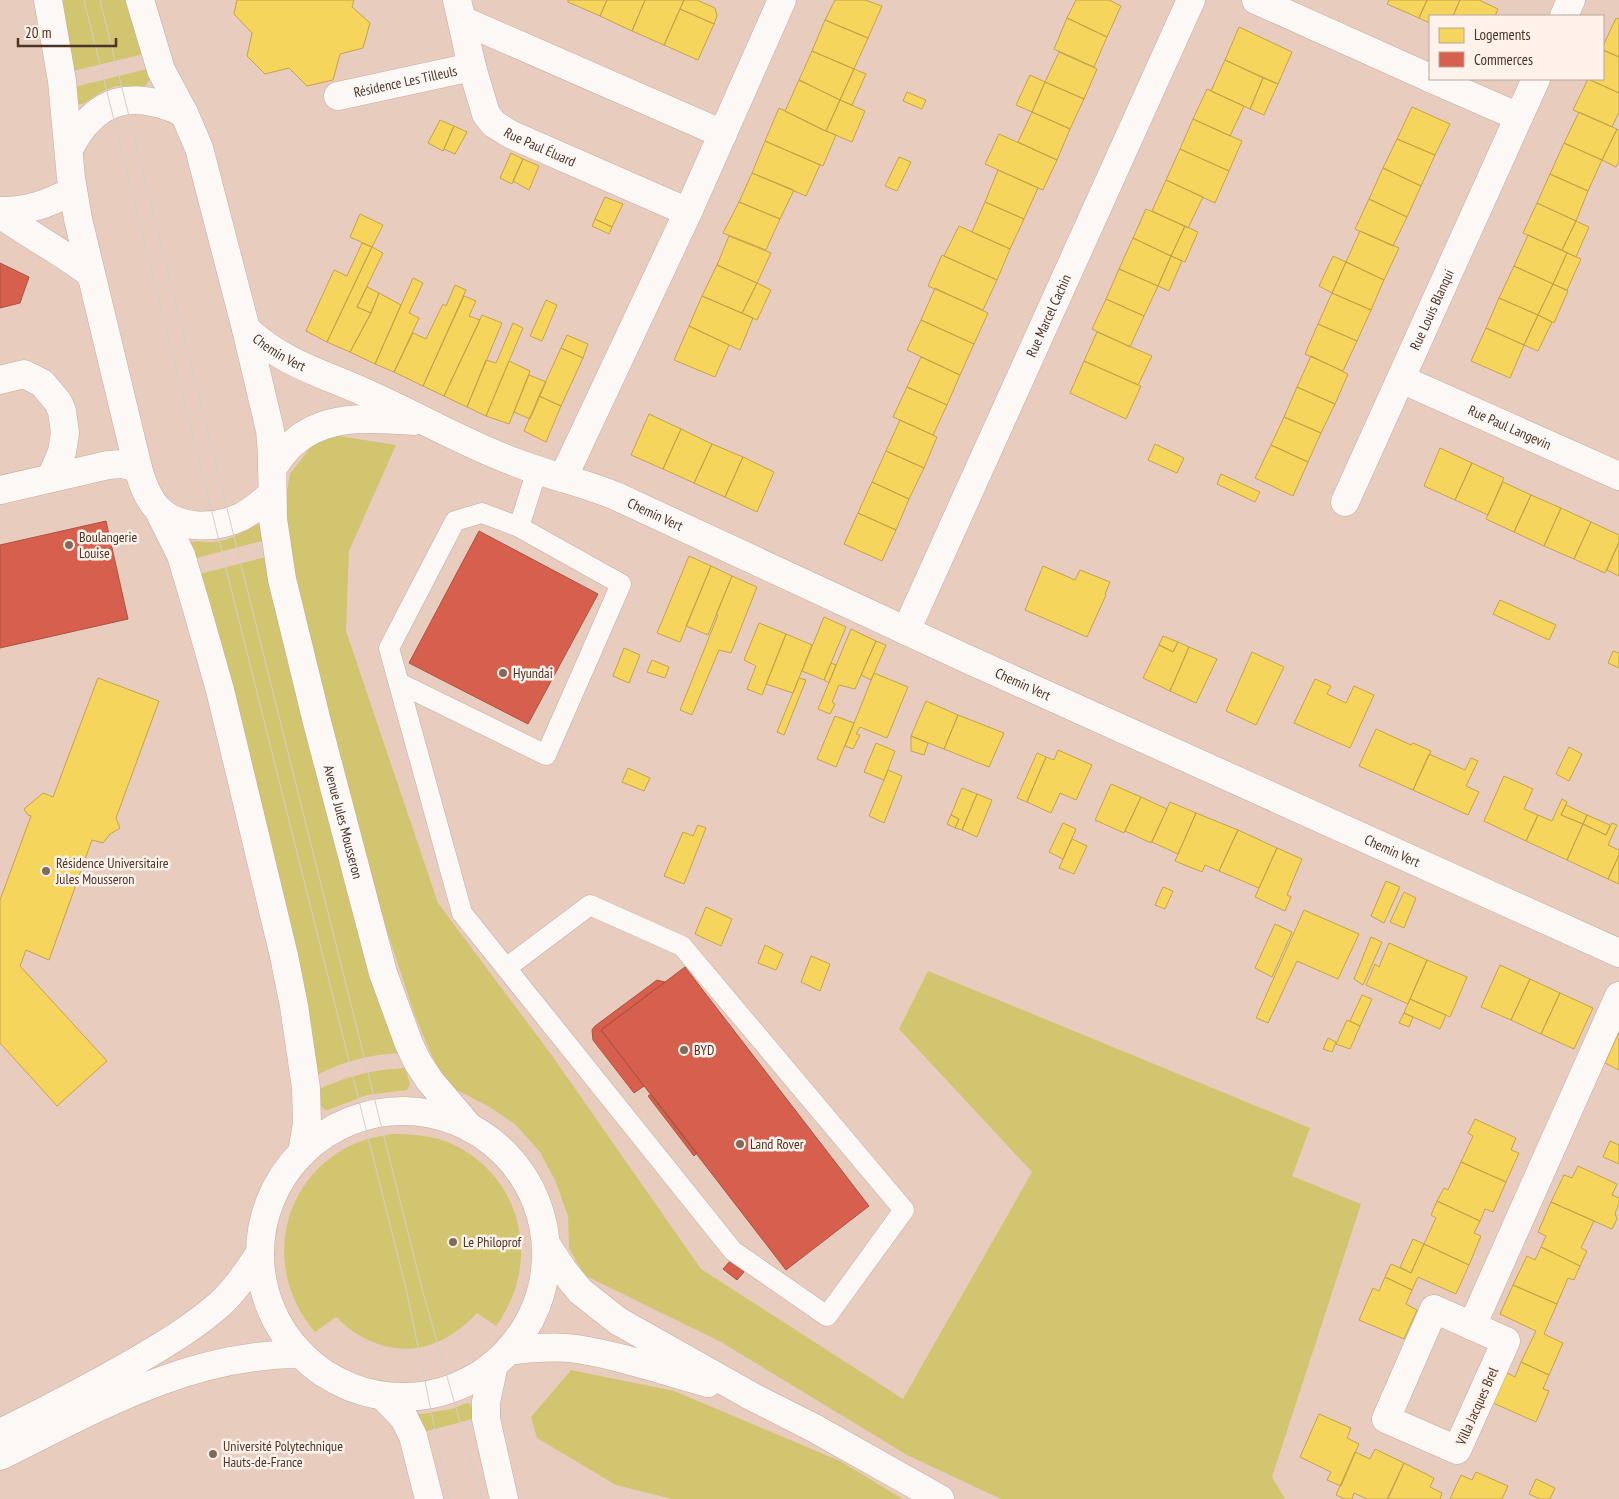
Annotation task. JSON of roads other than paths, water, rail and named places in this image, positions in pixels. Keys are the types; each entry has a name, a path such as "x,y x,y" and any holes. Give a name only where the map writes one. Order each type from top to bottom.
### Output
{"street":[{"path":"48,0 64,100 68,150 78,219 138,468 150,498 158,509 181,554 198,609 220,690 284,956 294,1006 306,1088 307,1123 302,1153"},
{"path":"140,0 155,57 167,83 184,112"},
{"path":"564,478 688,212 782,0"},
{"name":"Rue Marcel Cachin","path":"906,630 1191,0"},
{"path":"1256,0 1429,77"},
{"path":"1564,15 1571,0"},
{"name":"Rue Paul Éluard","path":"460,10 723,134"},
{"name":"Rue Paul Éluard","path":"460,10 472,67 486,114 494,124 510,134 688,212"},
{"name":"Résidence Les Tilleuls","path":"338,96 472,67"},
{"path":"1436,80 1519,117"},
{"name":"Rue Louis Blanqui","path":"1345,502 1536,80"},
{"path":"68,150 86,121 101,109 111,105 125,101 147,101 166,104 184,112"},
{"name":"Avenue Jules Mousseron","path":"184,112 203,160 269,422 274,533 282,580 314,713 383,973 418,1061 430,1081 470,1128"},
{"path":"0,213 40,206 73,191"},
{"path":"0,213 27,232 71,258 92,274"},
{"name":"Chemin Vert","path":"246,329 261,343 298,364 372,395 496,455 537,470 583,483 618,497 906,630 1619,953"},
{"path":"0,380 24,374 42,383 58,402 62,411 65,433 62,452 51,478"},
{"name":"Rue Paul Langevin","path":"1401,379 1619,476"},
{"name":"Chemin Vert","path":"158,509 167,516 187,524 214,525 241,516 259,506 293,443 310,432 330,424 363,418 426,422"},
{"path":"0,490 115,464 138,468"},
{"path":"1472,1326 1619,996"},
{"path":"394,1112 426,1113 441,1116 470,1128 504,1153 523,1176 536,1202 542,1222 546,1244 545,1273 538,1301 526,1327 501,1357 468,1381 439,1392 413,1397 383,1396 352,1388 338,1382 301,1354 283,1333 270,1308 262,1281 260,1253 263,1226 271,1199 284,1175 312,1144 336,1128 371,1115 394,1112"},
{"path":"546,1244 576,1286 618,1321 940,1499"},
{"path":"0,1433 93,1386 188,1329 220,1304 238,1284 260,1253"},
{"name":"Villa Jacques Brel","path":"1434,1309 1472,1326 1506,1341 1457,1450 1386,1419 1434,1309"},
{"path":"501,1357 547,1348 578,1349 635,1362 752,1396"},
{"path":"0,1456 106,1403 189,1371 219,1362 250,1357 301,1354"},
{"path":"501,1357 486,1402 486,1419 504,1499"},
{"path":"383,1396 404,1418 413,1436 429,1499"}],"lane":[{"path":"519,527 537,470"},
{"path":"399,683 546,755 621,584 519,527 482,513 455,521 389,648 462,913 506,968 733,1251 827,1316 904,1210 682,946 590,905 506,968"}],"tram line":[{"path":"84,0 407,1293 449,1499"},
{"path":"100,0 422,1289 482,1499"}],"place":[{"name":"Boulangerie Louise","path":"69,545"},
{"name":"Hyundai","path":"503,673"},
{"name":"Résidence Universitaire Jules Mousseron","path":"46,871"},
{"name":"BYD","path":"684,1050"},
{"name":"Land Rover","path":"740,1144"},
{"name":"Le Philoprof","path":"453,1242"},
{"name":"Université Polytechnique Hauts-de-France","path":"213,1454"}]}
